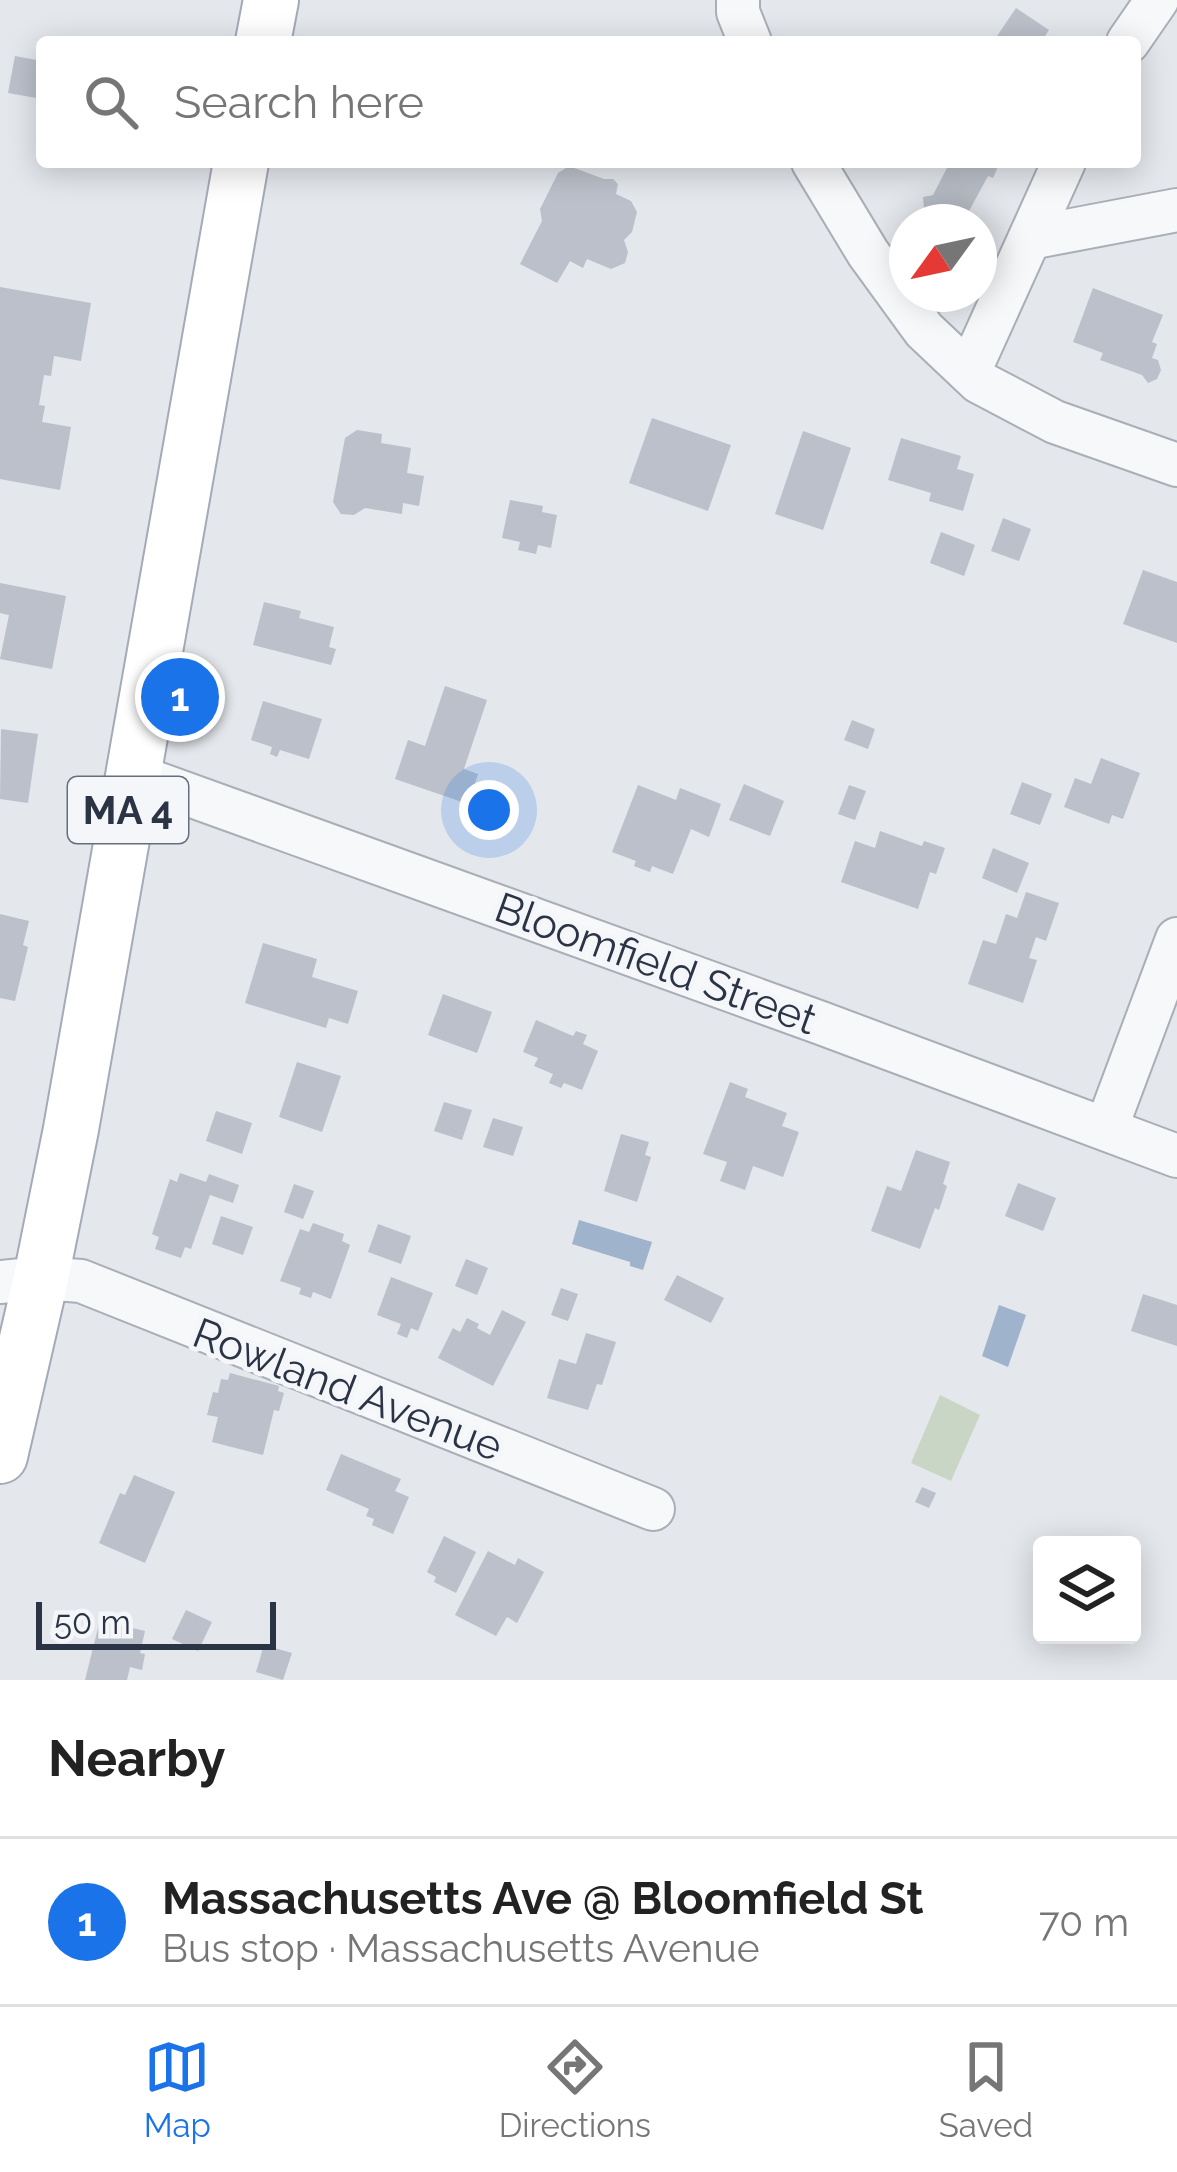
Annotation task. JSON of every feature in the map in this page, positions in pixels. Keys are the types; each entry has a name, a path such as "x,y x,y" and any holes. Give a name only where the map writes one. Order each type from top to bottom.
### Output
{"main road":[{"path":"264,36 271,0"},
{"name":"MA 4","path":"0,1456 20,1280 134,775 240,168"}],"street":[{"path":"738,0 748,36"},
{"path":"1132,36 1157,0"},
{"path":"817,168 868,253 924,330 979,382 1055,422 1177,466"},
{"path":"969,372 1061,168"},
{"path":"1030,238 1177,209"},
{"name":"Bloomfield Street","path":"134,775 1177,1156"},
{"path":"1106,1130 1177,940"},
{"name":"Rowland Avenue","path":"20,1280 81,1282 653,1509"}],"green space":[{"path":"940,1395 980,1415 951,1481 911,1463"}],"water":[{"path":"579,1220 652,1242 643,1270 572,1244"},
{"path":"999,1305 1026,1315 1008,1367 982,1356"}],"building":[{"path":"1016,8 1049,30 1045,36 997,36"},
{"path":"15,56 36,60 36,98 8,93"},
{"path":"574,168 613,179 618,184 616,194 631,201 637,212 632,232 624,240 625,263 611,269 587,259 583,268 570,261 557,283 520,264 542,221 540,209 558,173"},
{"path":"947,168 997,168 973,204 924,204 923,197 933,195"},
{"path":"0,287 91,303 81,361 54,356 51,376 44,375 39,405 45,406 42,422 71,427 60,490 0,479"},
{"path":"1093,288 1163,315 1152,342 1157,344 1152,358 1161,370 1157,379 1148,383 1142,375 1100,360 1103,353 1073,342"},
{"path":"652,418 731,445 708,511 629,483"},
{"path":"357,430 382,434 381,443 411,448 407,473 424,476 419,506 403,503 402,514 365,508 354,515 341,514 333,502 345,438"},
{"path":"803,431 851,448 823,530 775,514"},
{"path":"901,438 961,456 957,469 974,474 963,511 929,501 931,493 888,480"},
{"path":"510,500 543,506 542,512 557,515 551,548 538,545 536,554 518,550 520,542 502,538"},
{"path":"1003,518 1031,529 1019,561 991,551"},
{"path":"941,532 975,545 964,576 930,563"},
{"path":"1143,570 1177,582 1177,643 1123,624"},
{"path":"0,583 66,596 52,669 0,659 9,615 0,613"},
{"path":"264,602 301,611 299,618 334,627 329,647 336,649 331,665 253,645"},
{"path":"445,686 487,700 464,769 478,774 468,804 395,779 408,740 425,746"},
{"path":"263,701 322,719 309,759 280,750 277,757 270,754 272,747 251,740"},
{"path":"852,720 875,729 868,749 844,740"},
{"path":"1,729 38,734 28,803 0,799"},
{"path":"1101,758 1140,773 1123,819 1112,815 1109,824 1064,807 1075,778 1091,784"},
{"path":"1022,782 1052,794 1040,825 1010,814"},
{"path":"744,784 784,801 770,836 729,820"},
{"path":"638,785 676,800 680,788 721,804 709,837 691,829 673,874 652,866 650,872 612,852"},
{"path":"849,785 866,791 855,820 838,814"},
{"path":"880,831 922,846 924,841 945,848 936,874 930,872 918,909 841,882 855,841 875,848"},
{"path":"993,848 1029,863 1017,893 982,878"},
{"path":"1026,892 1059,903 1046,941 1036,937 1029,958 1037,960 1023,1003 968,984 983,940 996,944 1006,914 1017,918"},
{"path":"0,914 29,921 15,1001 0,998"},
{"path":"263,943 317,959 312,977 358,991 348,1024 329,1018 326,1028 245,1003"},
{"path":"443,994 492,1012 477,1053 428,1035"},
{"path":"536,1020 573,1036 576,1031 587,1035 583,1044 598,1051 582,1090 549,1083 553,1074 534,1066 538,1058 523,1052"},
{"path":"297,1062 341,1076 322,1132 279,1117"},
{"path":"730,1082 748,1089 745,1097 787,1113 782,1126 799,1132 783,1177 753,1166 745,1190 720,1181 727,1162 703,1154"},
{"path":"444,1102 472,1110 462,1140 434,1131"},
{"path":"216,1111 252,1123 242,1154 206,1141"},
{"path":"493,1118 523,1127 513,1156 483,1147"},
{"path":"621,1134 649,1142 645,1155 651,1157 637,1202 604,1191"},
{"path":"916,1150 950,1162 939,1210 935,1208 920,1249 871,1231 887,1186 901,1191"},
{"path":"180,1173 206,1182 209,1174 239,1185 233,1203 210,1195 191,1249 185,1247 181,1258 155,1249 159,1237 152,1234 170,1179 177,1182"},
{"path":"1018,1183 1056,1198 1043,1231 1005,1216"},
{"path":"294,1184 314,1191 303,1219 284,1212"},
{"path":"221,1216 253,1227 243,1255 212,1244"},
{"path":"313,1223 344,1234 342,1241 350,1245 331,1299 313,1292 311,1298 299,1294 301,1288 280,1281 300,1229 309,1232"},
{"path":"378,1224 411,1236 401,1264 368,1252"},
{"path":"466,1259 488,1268 477,1295 455,1286"},
{"path":"677,1275 724,1298 711,1323 664,1300"},
{"path":"391,1277 433,1293 418,1331 411,1328 407,1338 397,1334 401,1324 377,1315"},
{"path":"561,1288 578,1294 568,1321 551,1315"},
{"path":"1143,1294 1177,1305 1177,1346 1131,1331"},
{"path":"502,1310 526,1322 493,1386 438,1358 453,1328 460,1332 467,1318 490,1335"},
{"path":"586,1333 616,1342 588,1410 547,1398 559,1359 576,1364"},
{"path":"230,1373 279,1386 278,1391 284,1393 279,1411 274,1410 263,1455 212,1442 218,1417 207,1415 213,1392 218,1393 221,1379 228,1380"},
{"path":"341,1454 401,1479 395,1491 409,1497 393,1534 372,1525 374,1519 366,1516 369,1509 326,1490"},
{"path":"134,1475 175,1492 145,1563 99,1543 120,1493 125,1495"},
{"path":"922,1487 936,1493 929,1508 915,1502"},
{"path":"444,1536 476,1552 456,1593 434,1582 436,1577 427,1572"},
{"path":"488,1551 515,1565 518,1558 544,1572 517,1623 507,1617 496,1636 455,1615"},
{"path":"186,1610 212,1622 198,1651 172,1639"},
{"path":"100,1620 145,1631 142,1670 130,1667 127,1680 85,1680"},
{"path":"264,1645 292,1653 283,1680 256,1672"}],"place":[{"name":"Massachusetts Ave @ Bloomfield St","path":"180,697"}]}
